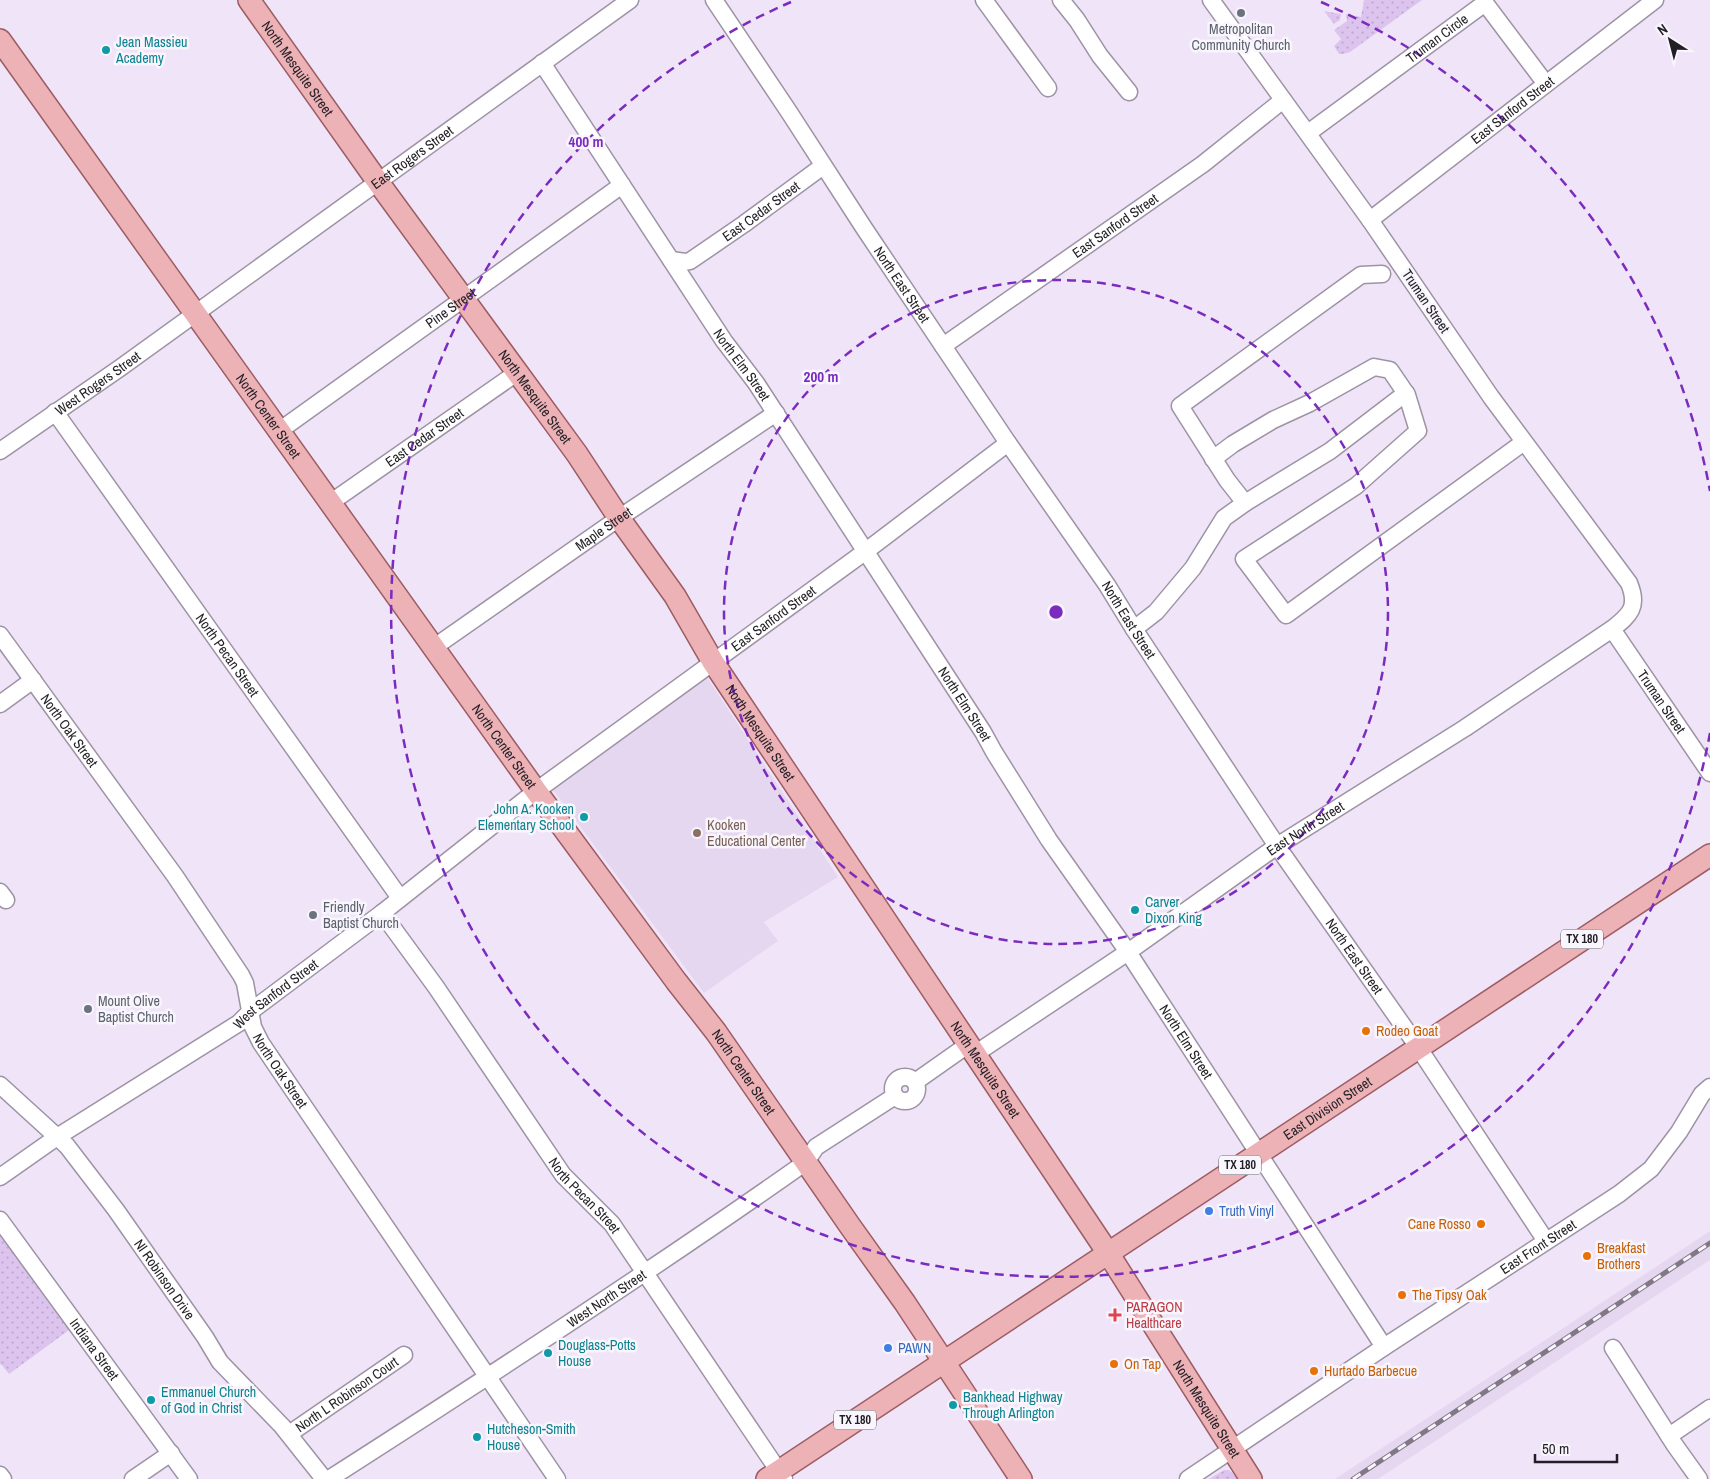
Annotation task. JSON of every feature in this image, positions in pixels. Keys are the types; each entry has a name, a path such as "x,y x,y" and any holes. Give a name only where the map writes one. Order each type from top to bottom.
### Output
{"main road":[{"name":"North Mesquite Street","path":"249,0 378,182 577,454 619,518 675,596 713,662 1108,1253 1251,1479"},
{"name":"North Center Street","path":"0,40 536,791 676,981 716,1032 944,1360 1021,1479"},
{"name":"East Division Street","path":"944,1360 1710,854"},
{"name":"TX 180","path":"777,1476 944,1360"}],"street":[{"name":"East Rogers Street","path":"195,313 630,0"},
{"name":"North East Street","path":"714,0 1008,443 1107,585 1134,629 1278,846 1418,1047 1546,1240"},
{"path":"984,0 1048,88"},
{"path":"1061,0 1128,92"},
{"name":"Truman Street","path":"1211,0 1370,220 1491,397 1629,583 1634,594 1634,604"},
{"name":"East Sanford Street","path":"1370,220 1655,0"},
{"name":"Truman Circle","path":"1308,133 1485,3 1546,84"},
{"name":"North Elm Street","path":"542,63 724,342 756,383 776,413 983,732 1050,840 1128,952 1384,1346"},
{"name":"East Sanford Street","path":"943,346 1203,164 1283,100"},
{"name":"East Cedar Street","path":"671,260 690,261 752,219 823,166"},
{"name":"Pine Street","path":"278,431 622,185"},
{"path":"1245,503 1226,480 1180,406 1361,274 1382,274"},
{"name":"West Rogers Street","path":"0,451 120,368 195,313"},
{"path":"1213,459 1233,444 1273,420 1310,403 1374,367 1390,370 1406,393 1418,431 1356,486 1244,559 1286,615 1524,442"},
{"name":"East Cedar Street","path":"330,503 518,372"},
{"path":"1134,629 1156,612 1193,568 1224,518 1330,451 1406,393"},
{"name":"North Pecan Street","path":"55,412 400,898"},
{"name":"Maple Street","path":"433,648 619,518 776,413"},
{"name":"East Sanford Street","path":"536,791 866,551 1008,443"},
{"name":"East North Street","path":"806,1162 816,1148 896,1096 893,1086 897,1080 905,1077 915,1082 972,1049 1128,952 1278,846 1465,728 1612,629 1628,617 1634,604"},
{"name":"Truman Street","path":"1612,629 1710,773"},
{"name":"North Oak Street","path":"0,635 174,876 241,974 246,983 253,1027 261,1043 557,1479"},
{"path":"0,704 33,680"},
{"name":"West Sanford Street","path":"0,1178 57,1136 239,1023 251,1011 382,913 536,791"},
{"name":"North Pecan Street","path":"382,913 441,995 563,1175 612,1224 777,1476"},
{"name":"Nl Robinson Drive","path":"0,1085 67,1146 122,1218 205,1337 220,1362 289,1434 324,1479"},
{"name":"East Front Street","path":"1188,1479 1384,1346 1619,1194 1651,1169 1679,1132 1702,1094 1710,1087"},
{"name":"West North Street","path":"329,1479 644,1273 806,1162"},
{"name":"Indiana Street","path":"0,1220 189,1479"},
{"path":"1612,1348 1698,1479"},
{"name":"North L Robinson Court","path":"289,1434 404,1355"},
{"path":"1669,1436 1710,1408"},
{"path":"134,1479 170,1453"},
{"path":"0,1475 3,1479"}],"shaded area":[{"path":"1364,0 1422,0 1350,52 1339,54 1334,46 1341,39 1334,30 1347,21 1346,14 1361,17"},
{"path":"1324,11 1341,14 1340,20 1334,24"},
{"name":"Kooken Educational Center","path":"707,677 838,877 764,922 778,941 704,993 553,790"},
{"path":"0,1229 72,1328 9,1374 0,1365"},
{"path":"1710,1231 1710,1260 1378,1479 1335,1479"},
{"path":"1224,1470 1229,1470 1238,1479 1209,1479"}],"railway":[{"path":"1353,1479 1710,1243"}],"place":[{"name":"Metropolitan Community Church","path":"1241,13"},
{"name":"Jean Massieu Academy","path":"106,50"},
{"name":"John A. Kooken Elementary School","path":"584,817"},
{"name":"Kooken Educational Center","path":"697,833"},
{"name":"Carver Dixon King","path":"1135,910"},
{"name":"Friendly Baptist Church","path":"313,915"},
{"name":"Mount Olive Baptist Church","path":"88,1009"},
{"name":"Rodeo Goat","path":"1366,1031"},
{"name":"Truth Vinyl","path":"1209,1211"},
{"name":"Cane Rosso","path":"1481,1224"},
{"name":"Breakfast Brothers","path":"1587,1256"},
{"name":"The Tipsy Oak","path":"1402,1295"},
{"name":"PARAGON Healthcare","path":"1115,1315"},
{"name":"PAWN","path":"888,1348"},
{"name":"Douglass-Potts House","path":"548,1353"},
{"name":"On Tap","path":"1114,1364"},
{"name":"Hurtado Barbecue","path":"1314,1371"},
{"name":"Emmanuel Church of God in Christ","path":"151,1400"},
{"name":"Bankhead Highway Through Arlington","path":"953,1405"},
{"name":"Hutcheson-Smith House","path":"477,1437"}]}
